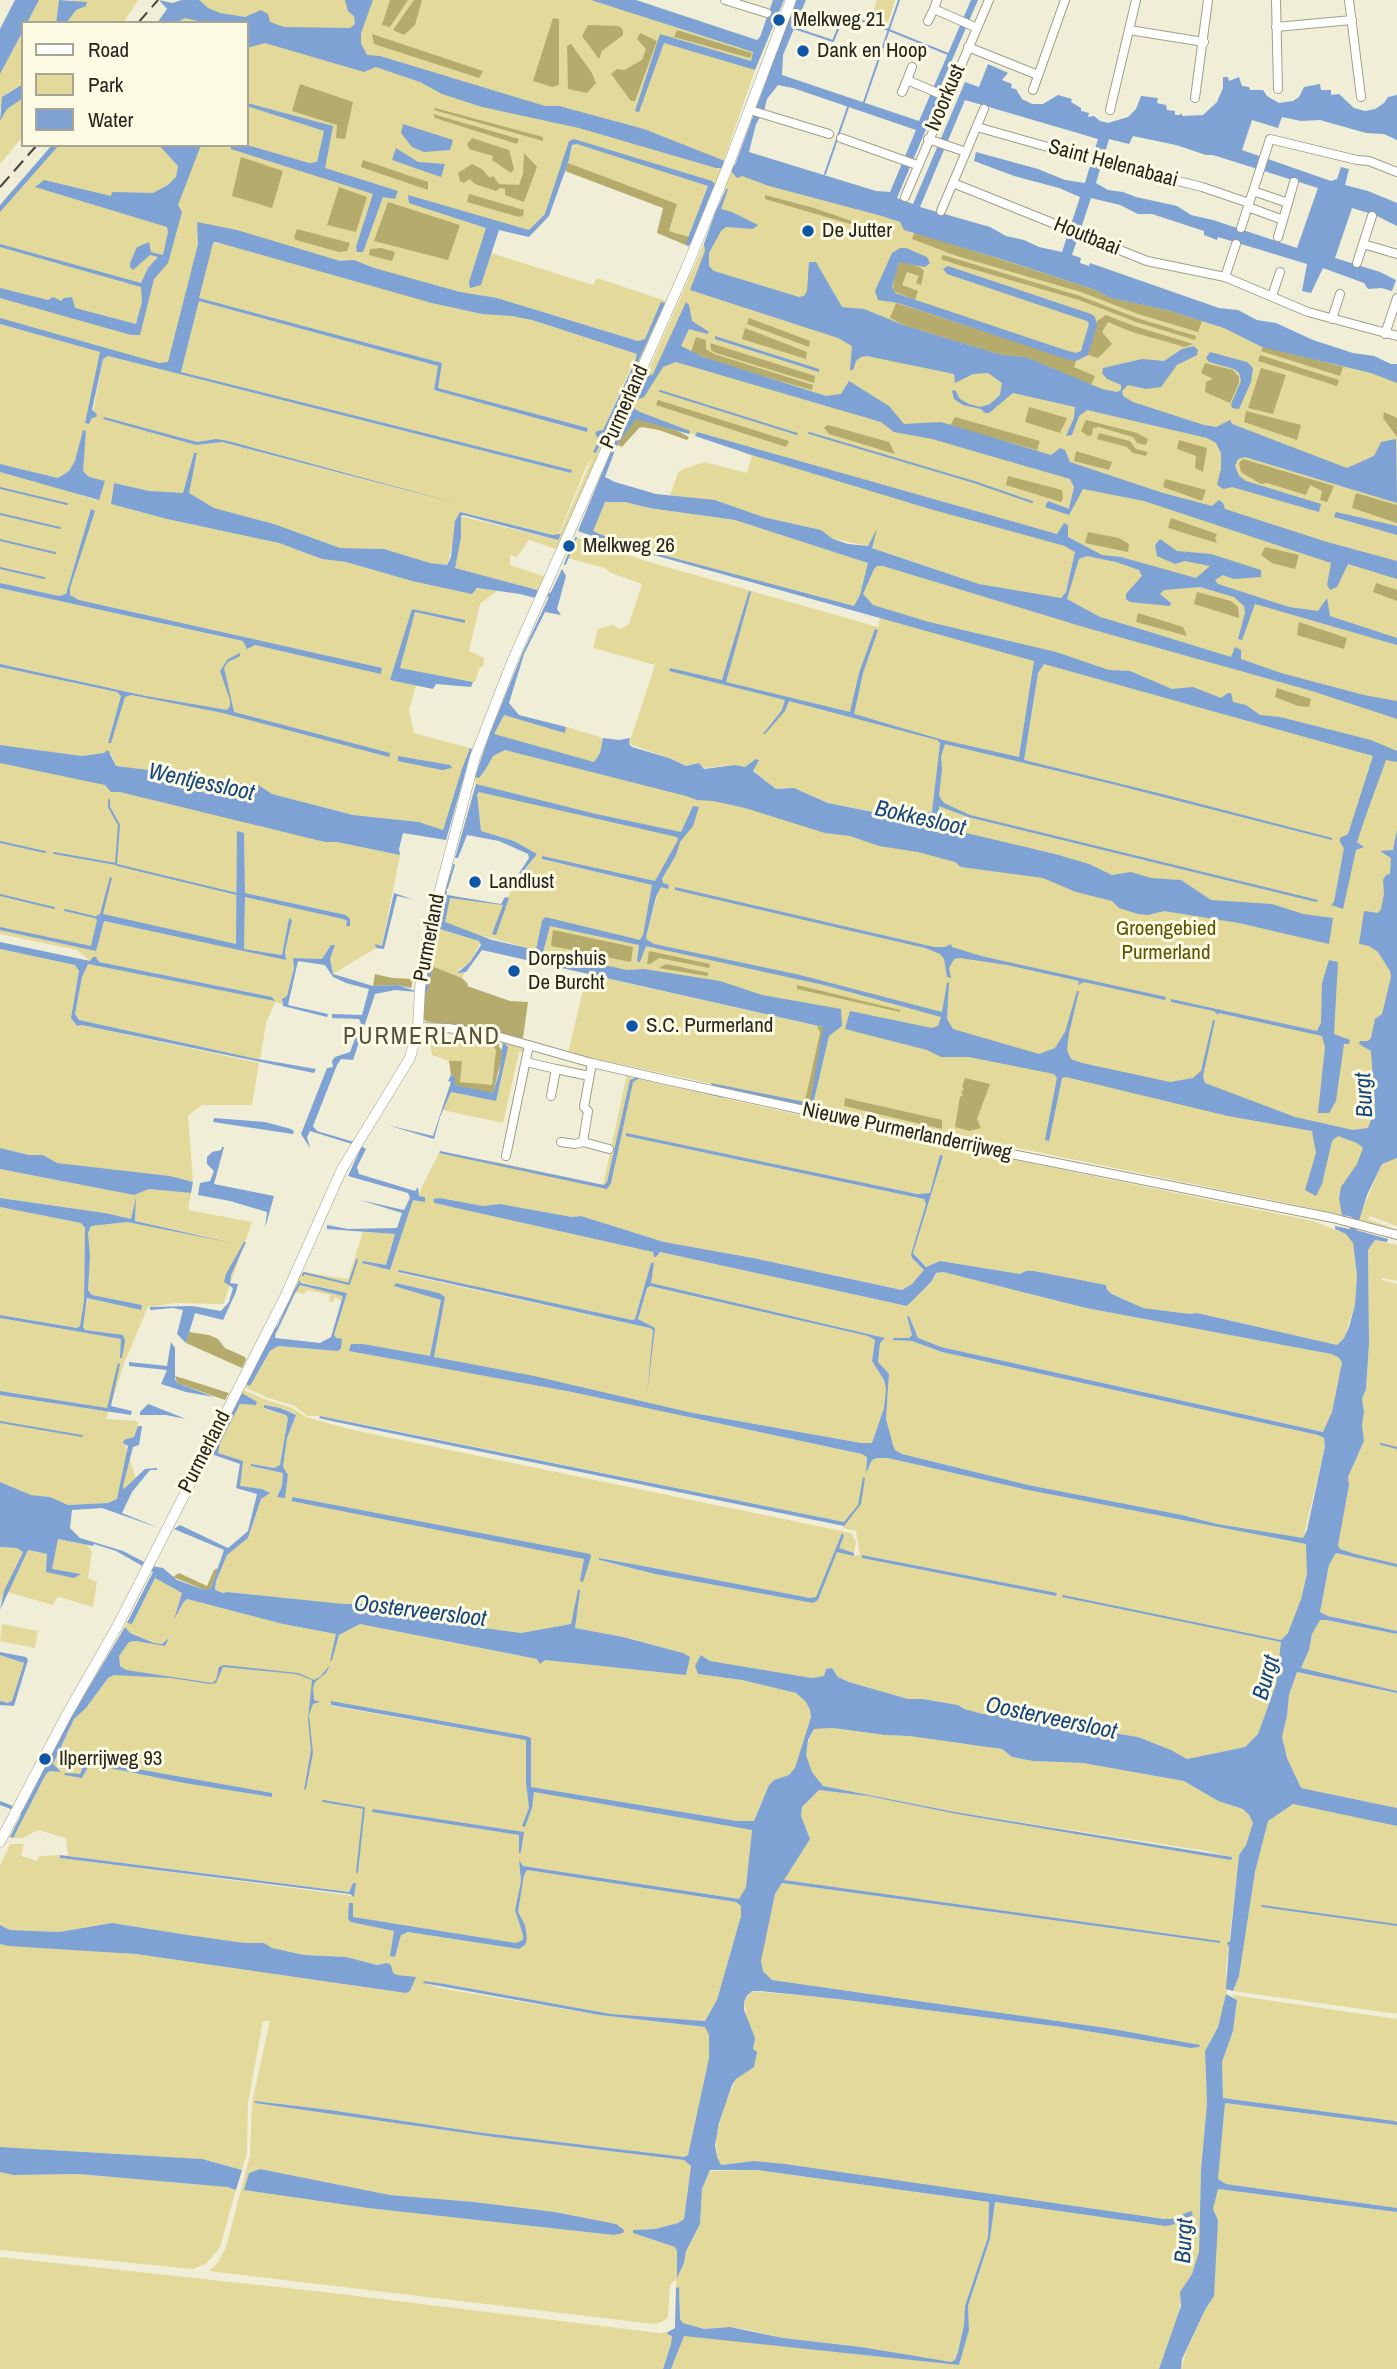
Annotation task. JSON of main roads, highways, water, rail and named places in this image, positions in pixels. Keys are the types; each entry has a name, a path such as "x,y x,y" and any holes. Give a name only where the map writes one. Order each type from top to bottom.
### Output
{"water":[{"path":"15,0 39,0 28,21 21,21 21,35 0,74 0,29"},
{"path":"59,0 87,2 86,6 76,10 68,21 56,21"},
{"path":"159,0 172,3 199,0 220,13 245,17 261,10 268,14 270,22 284,27 350,28 355,24 354,16 348,11 345,0 373,0 361,33 361,43 367,55 380,56 545,106 559,106 644,129 735,165 796,0 806,0 783,55 782,75 919,121 971,0 978,0 897,198 913,204 965,82 979,87 988,64 1008,73 1002,80 1012,84 1011,88 1016,89 1022,99 1032,104 1043,104 1058,95 1072,99 1071,102 1081,108 1081,111 1089,113 1088,117 1094,116 1108,123 1128,117 1136,109 1141,96 1158,98 1157,103 1166,105 1167,110 1175,111 1175,115 1203,115 1217,102 1223,88 1223,77 1228,77 1229,81 1239,77 1242,86 1249,87 1250,90 1263,90 1267,96 1279,103 1293,101 1299,97 1304,87 1320,84 1321,90 1331,90 1331,95 1339,94 1354,108 1365,111 1375,109 1388,97 1397,95 1397,140 1384,134 1366,133 1320,120 1301,121 1282,117 1278,128 1252,120 1242,150 1331,181 1337,179 1341,167 1349,169 1345,185 1397,203 1397,226 1352,208 1335,258 1396,280 1392,291 1368,289 1364,283 1323,268 1311,293 1302,291 1307,264 1218,237 1217,240 1204,235 1204,231 1152,214 1138,214 1120,205 1091,198 1072,255 1081,258 1080,263 1089,266 1090,263 1219,308 1238,310 1257,320 1276,323 1313,340 1397,364 1397,383 1371,373 1262,347 1224,328 1167,310 1111,298 1093,289 904,230 900,222 882,216 769,186 742,176 737,178 724,168 716,168 579,128 482,107 376,67 364,72 265,43 248,48 248,21 198,21 185,18 180,21 158,21 167,9","holes":["778,85 916,130 890,192 876,191 749,152 756,124 767,99","965,100 1098,139 1085,183 1065,180 1038,169 976,152 974,161 1080,197 1062,252 1039,247 1006,236 990,227 920,207","1133,136 1213,155 1318,188 1297,248 1191,215 1177,206 1108,190 1096,183 1109,139 1129,144"]},
{"path":"591,0 636,0 757,40 773,0 784,0 755,70 664,43 639,112 635,111 660,34 751,61 753,52"},
{"path":"21,85 21,99 7,109 0,121 2,97"},
{"path":"248,103 333,126 325,168 398,191 395,199 383,197 363,252 357,252 356,247 373,194 231,149 248,145 309,163 317,162 324,131 248,106"},
{"path":"403,124 453,140 450,150 424,152 412,147 401,133"},
{"path":"574,139 712,181 715,184 691,243 688,246 686,243 708,186 577,144 572,145 549,216 529,237 499,230 481,285 470,288 469,282 486,228 409,203 408,195 529,230 545,214 569,141"},
{"path":"50,147 57,147 0,212 0,205"},
{"path":"161,147 200,147 178,205 182,212 168,263 154,279 140,335 131,335 0,298 0,288 48,300 53,297 61,301 72,297 75,308 136,324 142,302 141,287 0,247 0,244 141,283 148,268 158,257 150,255 133,270 130,263 137,247 149,242 151,252 163,255 167,227 35,187 44,180 111,196 112,192 153,193 176,177 178,166"},
{"path":"396,148 418,162 445,164 441,177 392,160"},
{"path":"726,189 721,209 758,225 753,229 726,227 721,231 709,253 709,266 714,271 799,297 804,296 807,291 809,262 816,262 842,307 864,309 906,326 1002,355 1026,357 1102,389 1117,392 1121,390 1121,385 1107,379 1102,373 1103,368 1142,359 1164,361 1182,349 1194,346 1198,350 1197,355 1177,365 1161,387 1146,389 1128,385 1122,391 1123,396 1133,402 1204,425 1216,427 1230,420 1232,424 1347,468 1374,456 1381,442 1396,439 1397,503 1245,457 1238,459 1235,466 1239,476 1246,481 1321,504 1319,512 1232,487 1220,487 1217,484 1221,453 1216,443 1207,438 1087,410 1079,416 1072,435 1066,436 1074,418 1075,407 1013,393 989,413 985,413 954,399 952,391 955,390 960,399 969,404 980,407 990,404 1000,395 1002,383 988,373 973,374 955,383 954,374 867,356 856,361 853,370 850,370 852,346 838,338 690,290 705,251 704,244 715,213"},
{"path":"197,222 237,230 340,261 354,260 460,292 497,298 638,341 645,339 661,302 665,303 596,453 593,452 599,439 595,434 603,430 637,354 532,320 482,314 432,303 216,242 213,243 199,298 442,363 438,388 588,428 587,432 434,390 438,366 199,301 181,372 572,470 571,473 108,356 103,359 92,410 97,414 96,417 92,418 89,424 85,423 100,352 0,324 0,318 159,363 168,362 198,244"},
{"path":"900,248 927,257 930,263 925,267 899,262 892,287 895,293 1068,351 1081,351 1089,324 1087,321 947,274 943,269 948,266 1091,314 1097,325 1088,355 1076,361 1066,359 898,303 878,300 875,291 892,253"},
{"path":"686,302 692,321 709,332 707,334 689,329 681,346 703,357 826,396 841,394 849,381 889,406 904,424 941,422 1051,455 1060,448 1065,450 1070,462 1212,506 1219,500 1225,509 1397,561 1397,579 1348,564 1337,587 1330,590 1327,585 1331,563 1144,501 1083,489 1069,515 1045,507 1048,501 1069,509 1074,487 1070,479 932,439 894,432 881,422 676,362 663,367 644,397 634,401 643,378 653,374"},
{"path":"715,336 819,369 819,372 715,339"},
{"path":"1210,352 1247,362 1253,368 1251,382 1239,409 1232,408 1231,404 1241,381 1239,373 1209,362 1206,358"},
{"name":"Bokkesloot","path":"632,407 690,431 689,434 636,419 617,445 605,477 615,482 656,494 715,500 763,517 821,530 833,539 848,544 868,546 877,529 872,548 979,584 1061,598 1066,592 1075,552 1065,546 930,509 752,455 695,436 697,432 1057,534 1064,523 1068,525 1068,537 1102,555 1121,557 1196,578 1210,566 1185,561 1175,564 1157,556 1155,545 1160,539 1177,551 1211,554 1261,570 1261,577 1233,579 1223,575 1215,580 1218,584 1289,607 1318,611 1327,598 1330,616 1397,638 1397,645 1255,604 1242,640 1238,639 1245,613 1244,606 1234,597 1200,587 1164,590 1160,594 1171,603 1170,606 1130,602 1126,599 1126,594 1142,576 1139,570 1087,556 1079,559 1067,599 1100,617 1231,657 1235,647 1241,650 1241,659 1281,673 1397,701 1397,719 1312,691 1087,628 883,566 874,569 863,594 873,605 929,622 1056,652 1109,670 1130,671 1172,689 1193,687 1221,698 1231,693 1233,702 1246,705 1260,715 1280,717 1371,740 1397,751 1397,762 1386,760 1365,818 1357,842 1364,847 1356,850 1343,909 1331,905 1334,902 1344,848 1340,838 1348,834 1373,756 1044,664 1038,673 1024,760 1332,840 945,744 941,757 939,796 944,803 970,815 1318,900 1316,902 968,817 939,806 939,815 962,832 1055,854 1089,864 1112,875 1131,872 1151,878 1181,880 1211,900 1272,904 1303,914 1333,918 1329,944 1239,923 1164,911 1148,915 1138,914 1119,908 1112,901 1076,892 1043,878 961,867 955,862 918,852 825,833 745,808 697,800 505,750 493,756 479,778 475,777 523,652 549,597 546,596 551,592 562,569 566,576 557,609 561,615 545,612 524,654 509,703 519,715 566,727 565,733 504,715 494,734 594,762 600,753 603,738 630,738 629,744 632,747 686,766 699,763 704,769 735,765 745,767 756,759 759,760 753,771 776,789 794,788 828,803 888,815 932,812 940,743 937,740 789,701 785,711 763,734 782,710 785,700 669,671 670,668 722,680 749,591 751,592 726,682 850,712 859,673 875,629 878,630 863,673 854,714 943,740 1019,757 1034,661 643,552 644,550 854,606 860,595 868,563 735,520 625,502 605,502 593,531 632,548 631,550 578,531"},
{"path":"104,417 197,442 216,439 228,441 459,504 222,442 196,445 103,419"},
{"path":"83,430 86,431 83,471 89,477 105,481 99,500 0,472 0,464 58,478 69,471 75,461"},
{"path":"194,453 197,453 189,493 214,508 274,524 340,548 384,549 430,563 447,565 451,557 455,521 460,512 553,535 561,534 558,540 461,516 461,537 455,568 541,591 535,598 477,588 472,594 412,581 346,562 322,559 279,543 111,504 114,483 149,491 183,493"},
{"path":"91,509 95,511 70,595 79,600 382,668 381,674 255,645 247,649 243,641 0,588 0,583 59,596 66,594"},
{"path":"1336,512 1397,526 1397,535 1334,517"},
{"path":"412,609 465,620 465,623 415,612 400,668 473,682 471,687 436,684 433,689 390,680"},
{"path":"240,653 240,656 228,662 224,668 234,712 390,753 389,757 223,713 131,695 125,697 111,743 108,743 121,696 117,692 0,667 0,664 146,696 227,710 230,700 220,671 228,659"},
{"name":"Wentjessloot","path":"0,745 82,756 108,750 116,766 188,778 258,785 272,794 353,815 419,822 443,830 462,769 470,748 472,749 446,840 403,833 400,855 325,842 111,792 105,785 0,763"},
{"path":"398,756 450,765 452,768 442,770 398,761"},
{"name":"Oosterveersloot","path":"476,784 681,832 693,806 699,807 693,826 680,842 662,879 663,883 669,885 668,889 661,887 656,897 646,937 654,944 800,975 942,1012 949,982 947,1019 953,1029 1039,1054 1055,1048 1065,1032 1079,991 1067,1050 1071,1059 1170,1082 1193,1078 1201,1071 1215,1020 1203,1076 1205,1083 1295,1117 1353,1130 1368,1128 1375,1109 1371,1051 1359,1044 1360,1041 1368,1041 1371,1038 1375,1019 1382,1014 1391,977 1378,952 1359,944 1364,911 1378,913 1381,909 1383,880 1390,874 1391,858 1380,851 1393,850 1397,830 1397,1158 1382,1164 1367,1195 1356,1230 1388,1239 1387,1242 1375,1240 1368,1250 1369,1344 1366,1389 1362,1399 1364,1441 1348,1477 1349,1485 1338,1545 1340,1549 1397,1564 1397,1567 1336,1553 1329,1565 1320,1612 1397,1631 1397,1634 1320,1620 1312,1634 1301,1668 1397,1693 1297,1672 1289,1695 1282,1737 1287,1758 1301,1788 1397,1808 1397,1826 1293,1804 1268,1821 1255,1872 1239,1976 1233,1991 1226,1989 1227,1943 1230,1941 1239,1855 1246,1845 1253,1823 1243,1809 1218,1801 1184,1781 1083,1763 1033,1761 1012,1757 1002,1749 833,1728 814,1729 808,1740 806,1755 812,1772 823,1786 955,1812 1232,1857 1231,1860 957,1814 868,1796 819,1790 802,1807 801,1816 810,1839 784,1880 1220,1941 782,1883 775,1894 761,1961 763,1971 772,1980 1113,2029 1200,2045 1191,2048 1062,2027 838,1999 760,1991 752,1991 747,1996 744,2010 755,2038 753,2049 757,2052 754,2067 736,2079 732,2085 719,2123 715,2145 721,2165 754,2161 785,2164 1164,2219 1191,2211 1193,2215 1165,2226 995,2202 990,2239 968,2306 969,2330 959,2365 684,2336 671,2369 663,2369 672,2336 667,2334 675,2328 676,2288 679,2287 680,2319 683,2323 704,2329 730,2327 783,2338 861,2347 951,2362 955,2360 964,2325 965,2306 988,2237 989,2202 757,2170 710,2170 702,2189 700,2224 686,2251 677,2278 675,2247 633,2233 633,2230 655,2229 684,2219 691,2166 684,2160 494,2137 255,2103 330,2110 476,2132 684,2157 688,2155 709,2058 709,2035 705,2027 600,2015 423,1983 445,1984 611,2014 705,2021 717,2000 741,1916 741,1906 736,1902 527,1870 518,1912 525,1925 527,1939 525,1945 519,1949 408,1932 401,1935 395,1957 390,1956 394,1931 351,1922 348,1919 349,1903 353,1903 353,1917 516,1943 523,1940 515,1910 521,1881 519,1860 523,1866 739,1899 746,1887 752,1830 534,1792 525,1827 522,1826 529,1808 526,1740 331,1705 331,1701 531,1738 531,1787 737,1821 754,1821 769,1785 774,1780 789,1775 795,1768 811,1717 810,1710 796,1693 742,1680 698,1674 695,1666 701,1655 710,1661 812,1678 824,1676 826,1669 832,1668 838,1677 849,1682 908,1699 958,1705 983,1714 1048,1716 1053,1721 1080,1728 1097,1724 1119,1734 1138,1737 1187,1759 1245,1747 1258,1734 1276,1684 1281,1642 1062,1597 1063,1595 1281,1640 1288,1633 1301,1599 1307,1574 1306,1544 1028,1490 888,1458 872,1460 866,1473 867,1457 862,1454 572,1392 349,1351 351,1344 430,1356 441,1300 394,1286 396,1283 439,1293 445,1297 434,1357 534,1376 688,1412 872,1443 884,1408 886,1389 884,1380 872,1361 875,1340 868,1336 650,1286 647,1288 638,1319 655,1328 647,1395 653,1330 650,1328 398,1272 399,1270 632,1320 635,1319 651,1263 654,1263 651,1283 885,1338 880,1343 878,1362 889,1374 886,1419 895,1450 902,1454 1028,1485 1217,1524 1303,1538 1325,1446 1324,1438 1318,1435 942,1352 912,1341 893,1338 909,1338 912,1335 909,1316 918,1338 941,1347 1323,1432 1332,1412 1342,1362 1331,1354 1086,1308 943,1272 936,1273 931,1282 907,1306 660,1252 654,1257 653,1252 434,1203 433,1199 483,1206 500,1204 572,1217 581,1216 664,1242 902,1290 912,1284 924,1270 911,1254 926,1204 924,1199 626,1136 626,1133 917,1194 930,1193 940,1155 943,1156 913,1253 926,1267 940,1261 1020,1274 1034,1271 1106,1285 1112,1294 1143,1308 1197,1313 1337,1345 1349,1327 1355,1305 1357,1275 1353,1243 1346,1234 1335,1229 1335,1226 1349,1229 1351,1227 1352,1217 1342,1215 1339,1198 1341,1187 1357,1164 1363,1148 1338,1136 1332,1141 1322,1184 1316,1196 1305,1190 1316,1153 1312,1131 1228,1116 1066,1077 1062,1078 1049,1141 1045,1140 1057,1078 1054,1074 969,1057 941,1057 927,1050 845,1029 850,1011 932,1028 938,1026 941,1017 824,985 646,946 640,962 637,961 639,945 550,926 543,952 627,970 644,969 720,981 762,995 841,1009 842,1026 829,1036 813,1104 830,1111 712,1086 711,1083 810,1103 823,1027 482,950 466,972 457,973 470,962 481,945 479,941 440,929 427,993 395,990 375,994 353,1060 341,1059 337,1065 313,1126 317,1131 354,1142 366,1149 357,1167 359,1174 415,1191 418,1187 419,1196 425,1197 425,1202 413,1200 390,1270 362,1263 386,1265 395,1234 327,1229 327,1225 348,1229 397,1228 402,1213 360,1200 404,1210 410,1198 408,1193 348,1176 360,1150 352,1144 310,1131 307,1137 310,1148 301,1134 327,1068 333,1067 332,1061 335,1057 350,1052 361,1023 359,1019 332,1018 332,1014 362,1015 369,989 333,977 325,965 298,961 288,1005 328,1014 327,1017 283,1006 282,999 287,996 294,968 293,958 322,959 331,945 335,945 330,959 333,974 373,986 398,985 415,991 424,990 446,887 447,895 501,904 505,897 509,898 496,935 492,934 503,905 450,898 445,922 492,940 536,950 545,917 640,940 652,885 542,859 542,856 655,881 678,840 677,837 479,792 481,831 514,841 537,854 521,874 519,873 529,858 528,854 499,841 467,835 458,858 455,858"},
{"path":"237,831 244,833 245,893 346,915 350,919 350,926 346,926 347,921 343,919 245,897 244,949 282,955 289,918 292,920 285,951 286,960 104,921 96,951 0,930 0,927 91,946 97,920 94,917 100,914 110,877 112,878 103,914 236,944"},
{"path":"675,887 934,947 951,944 952,947 981,956 1166,997 1165,1000 1084,982 1078,985 1079,981 960,958 954,959 949,968 951,978 947,977 944,959 940,954 925,948 675,890"},
{"path":"394,893 412,899 397,896 384,949 376,948 375,944 382,946"},
{"path":"0,942 90,961 96,957 99,962 272,997 275,1001 88,964 82,977 75,1014 79,1020 252,1058 316,1069 314,1073 77,1026 71,1018 79,971 75,965 0,949"},
{"path":"1329,960 1338,962 1334,1034 1350,1040 1349,1044 1344,1044 1336,1101 1329,1113 1318,1113 1325,1047 1322,1036 1219,1013 1218,1015 1214,1011 1171,1002 1171,999 1317,1031 1321,1023 1322,983"},
{"path":"503,1042 508,1047 496,1101 451,1092 434,1139 387,1125 433,1136 451,1075 455,1077 455,1085 493,1093"},
{"path":"640,1076 723,1094 724,1098 640,1078 633,1082 611,1183 607,1189 439,1153 440,1151 604,1185 607,1182 630,1080"},
{"path":"214,1118 265,1122 294,1131 293,1134 213,1122"},
{"path":"222,1147 214,1184 274,1196 265,1228 267,1212 198,1195 200,1183 210,1181 214,1171 207,1164 207,1157"},
{"path":"0,1148 29,1155 43,1155 57,1163 170,1176 193,1182 191,1193 149,1189 134,1195 0,1169"},
{"path":"136,1197 135,1221 233,1243 127,1222 91,1226 88,1233 88,1290 92,1295 142,1305 141,1310 87,1298 83,1327 85,1330 123,1335 125,1341 122,1358 121,1339 0,1318 0,1315 77,1328 80,1326 84,1301 85,1228 81,1223 0,1207 0,1198 131,1219"},
{"path":"244,1242 231,1275 230,1283 238,1284 236,1292 223,1320 195,1313 186,1343 177,1334 183,1310 150,1310 150,1307 192,1306 221,1311 229,1302 233,1288 224,1282 226,1274"},
{"path":"300,1280 301,1283 347,1293 334,1335 342,1339 341,1348 338,1351 278,1346 270,1351 250,1386 246,1384 277,1324 275,1338 320,1343 331,1337 343,1296 300,1285 296,1292 294,1291"},
{"path":"171,1342 175,1348 177,1383 214,1397 161,1384 167,1370 129,1366 129,1362 167,1366"},
{"path":"118,1363 120,1364 111,1406 132,1411 131,1415 0,1395 0,1391 107,1408"},
{"path":"242,1393 257,1402 256,1405 240,1404 220,1443 218,1453 243,1461 240,1486 270,1493 261,1499 248,1538 227,1555 215,1590 223,1593 368,1604 402,1614 521,1633 571,1624 580,1590 575,1628 683,1653 690,1657 686,1675 545,1660 540,1664 537,1659 360,1624 339,1635 330,1661 336,1634 283,1624 187,1599 174,1620 182,1593 155,1578 132,1624 127,1623 153,1572 116,1551 94,1544 93,1546 58,1539 52,1569 81,1574 74,1578 46,1572 47,1554 28,1550 0,1610 4,1591 23,1552 17,1548 0,1547 0,1482 31,1495 50,1497 68,1505 108,1503 117,1499 128,1446 123,1443 124,1440 134,1437 138,1426 142,1426 139,1445 133,1447 124,1489 145,1469 157,1470 150,1470 132,1492 122,1513 159,1528 102,1508 72,1510 70,1528 80,1538 123,1551 152,1566 163,1568 177,1580 205,1590 211,1588 224,1550 174,1529 180,1525 228,1548 248,1531 257,1494 236,1488 240,1464 211,1454"},
{"path":"148,1404 186,1419 166,1415 140,1415"},
{"path":"264,1405 296,1415 287,1438 283,1467 288,1475 285,1498 277,1497 282,1486 283,1473 251,1466 274,1468 280,1465 288,1418 264,1408"},
{"path":"320,1416 844,1522 858,1505 863,1477 865,1478 861,1504 844,1526 336,1422 319,1418"},
{"path":"293,1497 590,1554 591,1557 583,1582 580,1581 584,1559 291,1501"},
{"path":"842,1533 844,1536 839,1548 854,1553 854,1556 837,1552 818,1600 813,1603 655,1574 599,1560 810,1598 816,1597"},
{"path":"862,1555 1057,1593 1056,1596 862,1558"},
{"path":"125,1627 130,1633 154,1643 162,1644 169,1638 165,1646 129,1642 119,1656 120,1666 126,1670 212,1683 216,1680 219,1667 224,1665 298,1673 314,1680 330,1665 313,1688 314,1700 320,1702 313,1704 309,1715 313,1753 306,1789 304,1790 311,1750 308,1719 312,1680 296,1674 223,1667 216,1683 210,1684 171,1678 114,1675 108,1678 86,1708 74,1719 53,1764 61,1772 50,1771 46,1774 13,1838 10,1837 21,1815 0,1805 0,1801 23,1810 71,1717"},
{"path":"0,1652 26,1657 28,1660 14,1706 0,1705 0,1701 12,1701 24,1663 0,1655"},
{"path":"86,1760 272,1793 272,1797 90,1764 82,1778 64,1775 80,1774"},
{"path":"373,1809 524,1832 521,1853 519,1835 372,1812"},
{"path":"60,1855 349,1892 353,1883 356,1883 354,1897 350,1894 60,1858"},
{"path":"112,1923 245,1943 264,1943 272,1948 304,1955 346,1957 377,1965 387,1963 397,1975 416,1977 410,1991 406,1993 136,1954 0,1944 0,1925 10,1930 59,1932"},
{"path":"1226,1994 1237,2000 1233,2031 1222,2062 1223,2098 1394,2121 1397,2125 1225,2103 1218,2179 1226,2184 1397,2208 1397,2212 1218,2189 1213,2209 1218,2220 1214,2296 1182,2359 1181,2369 1159,2369 1181,2306 1180,2292 1192,2274 1199,2252 1201,2170 1207,2103 1205,2051 1218,2027"},
{"path":"0,2147 202,2159 242,2170 236,2190 78,2174 13,2175 0,2172"},
{"path":"260,2169 390,2195 555,2212 616,2224 624,2230 623,2233 614,2235 368,2208 244,2190 249,2173"}],"waterway":[{"path":"864,102 899,0"},
{"path":"794,28 833,41 846,15 948,54"},
{"path":"825,174 848,107"},
{"path":"660,391 797,434"},
{"path":"809,433 1032,502"},
{"path":"0,488 67,504"},
{"path":"0,514 60,528"},
{"path":"565,564 576,538"},
{"path":"0,540 55,553"},
{"path":"0,568 44,578"},
{"path":"54,853 116,864 119,825 109,807 109,800"},
{"path":"0,842 45,852"},
{"path":"117,865 237,894"},
{"path":"447,888 454,865"},
{"path":"0,895 54,908"},
{"path":"65,910 94,917"},
{"path":"303,1275 304,1273 349,1284 357,1260"},
{"path":"276,1331 295,1291"},
{"path":"0,1422 82,1436"},
{"path":"1381,1444 1397,1448"},
{"path":"323,1801 364,1808 357,1872"},
{"path":"1262,1906 1397,1925"}],"railway":[{"path":"140,21 158,0"},
{"path":"0,187 35,147"}],"place":[{"name":"Melkweg 21","path":"779,20"},
{"name":"Dank en Hoop","path":"803,51"},
{"name":"De Jutter","path":"808,231"},
{"name":"Melkweg 26","path":"569,546"},
{"name":"Landlust","path":"475,882"},
{"name":"Dorpshuis De Burcht","path":"514,971"},
{"name":"S.C. Purmerland","path":"632,1026"},
{"name":"Ilperrijweg 93","path":"45,1759"}],"district":[{"name":"PURMERLAND","path":"422,1038"}],"park label":[{"name":"Groengebied Purmerland","path":"1166,941"}],"water label":[{"name":"Burgt","path":"1365,1095"},
{"name":"Burgt","path":"1267,1678"},
{"name":"Burgt","path":"1185,2241"}]}
